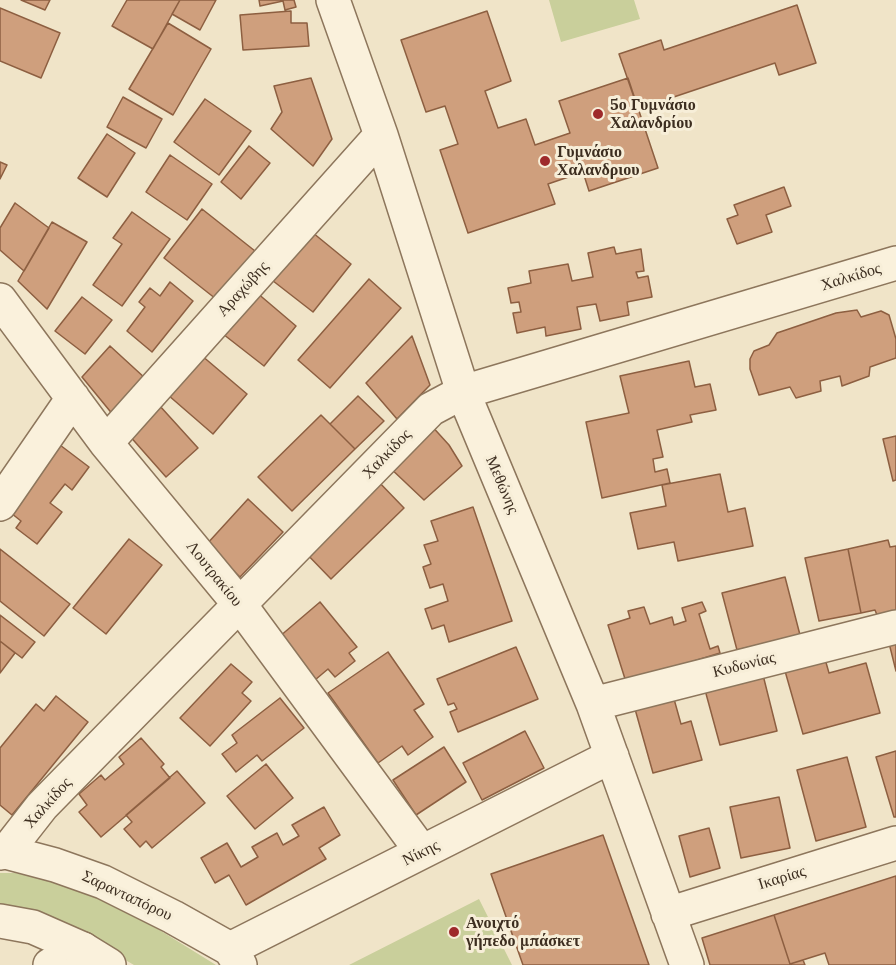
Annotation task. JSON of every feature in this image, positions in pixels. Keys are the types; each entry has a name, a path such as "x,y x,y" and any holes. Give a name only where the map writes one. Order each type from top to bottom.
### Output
{"street":[{"name":"Μεθώνης","path":"333,0 381,135 463,392 593,704 687,965"},
{"name":"Αραχώβης","path":"106,442 381,135"},
{"name":"Χαλκίδος","path":"3,852 42,806 430,409 463,392 896,263"},
{"name":"Λουτρακίου","path":"0,300 106,442 240,605 422,852"},
{"path":"0,504 73,398"},
{"name":"Κυδωνίας","path":"593,704 896,627"},
{"name":"Νίκης","path":"235,957 422,852 612,756"},
{"name":"Ικαρίας","path":"668,914 896,843"},
{"name":"Σαρανταπόρου","path":"3,852 56,866 103,882 173,917 235,957"},
{"path":"0,921 33,927 96,957"},
{"path":"50,965 96,957"}],"green space":[{"path":"549,0 634,0 640,19 561,42"},
{"path":"0,873 15,873 74,886 140,918 216,965 134,965 77,932 0,908"},
{"name":"Ανοιχτό γήπεδο μπάσκετ","path":"479,899 512,965 349,965"}],"building":[{"path":"21,0 50,0 45,10"},
{"path":"127,0 180,0 153,49 112,26"},
{"path":"180,0 216,0 200,30 172,14"},
{"path":"259,0 294,0 296,7 285,10 283,1 260,6"},
{"path":"797,5 816,63 779,75 775,63 638,109 619,54 661,40 664,50"},
{"path":"0,8 60,33 41,78 0,61"},
{"path":"291,11 291,23 307,23 309,46 243,50 240,15"},
{"path":"487,11 511,81 485,91 498,128 526,119 535,145 570,133 559,101 628,78 658,168 589,191 583,172 548,184 555,204 468,233 440,150 458,144 445,106 426,112 401,40"},
{"path":"168,23 211,49 173,115 129,89"},
{"path":"311,78 332,139 313,166 271,129 282,112 274,86"},
{"path":"123,97 162,119 146,148 107,127"},
{"path":"205,99 251,131 219,175 174,142"},
{"path":"107,134 135,153 107,197 78,178"},
{"path":"249,146 270,163 241,199 221,182"},
{"path":"170,155 212,184 187,220 146,192"},
{"path":"0,162 7,165 0,179"},
{"path":"784,187 791,206 766,215 772,232 737,244 727,219 738,215 734,205"},
{"path":"15,203 49,228 24,271 0,250 0,228"},
{"path":"202,209 255,251 216,299 164,258"},
{"path":"132,212 170,239 122,306 93,285 122,244 113,238"},
{"path":"52,222 87,242 47,309 18,281"},
{"path":"307,228 351,264 313,312 268,277"},
{"path":"614,247 616,254 641,249 644,271 636,272 638,278 648,276 652,297 627,302 629,315 600,321 596,304 577,307 581,329 546,336 545,327 517,333 513,313 521,312 519,302 511,303 508,288 531,283 529,271 568,264 572,281 593,277 588,253"},
{"path":"369,279 401,308 330,388 298,360"},
{"path":"170,282 193,301 152,352 127,331 145,307 139,302 150,288 160,296"},
{"path":"256,292 296,326 264,366 223,334"},
{"path":"82,297 112,320 85,354 55,331"},
{"path":"857,310 861,317 881,311 889,315 896,339 896,358 870,367 869,376 842,386 840,376 820,381 821,391 796,398 790,387 759,395 750,369 750,359 754,351 769,345 777,333 836,313"},
{"path":"412,336 430,385 397,419 366,383"},
{"path":"110,346 146,379 114,416 82,377"},
{"path":"201,355 247,394 213,434 168,395"},
{"path":"689,361 695,387 710,384 716,410 690,415 692,422 657,430 663,457 653,459 655,472 667,469 670,483 602,498 586,422 629,413 620,376"},
{"path":"358,396 384,421 355,449 330,424"},
{"path":"159,405 198,448 166,477 128,434"},
{"path":"321,415 355,449 292,511 258,477"},
{"path":"429,423 449,445 462,466 424,500 387,465"},
{"path":"896,436 896,480 893,481 883,439"},
{"path":"56,442 89,467 72,490 65,484 50,503 62,512 37,544 16,528 21,521 6,509"},
{"path":"720,474 728,512 745,508 753,546 678,561 674,542 638,549 630,513 666,506 662,485"},
{"path":"375,478 404,508 331,579 302,549"},
{"path":"248,499 283,532 240,577 206,545"},
{"path":"473,507 512,621 449,642 444,625 432,629 425,609 448,601 443,584 430,588 423,567 431,564 424,545 438,541 431,521"},
{"path":"129,539 162,565 106,634 73,608"},
{"path":"888,540 890,547 896,546 896,611 877,615 875,610 861,613 848,549"},
{"path":"0,549 70,604 44,636 0,601"},
{"path":"848,549 861,613 819,621 805,558"},
{"path":"785,577 800,635 737,650 722,593"},
{"path":"320,602 357,647 349,653 355,661 335,677 328,669 315,680 279,637"},
{"path":"702,602 706,611 699,614 710,649 718,646 720,653 626,682 608,625 630,618 628,611 644,607 650,624 672,617 674,625 686,621 682,608"},
{"path":"0,615 35,642 22,658 0,641"},
{"path":"0,641 15,653 0,673"},
{"path":"896,641 896,671 889,643"},
{"path":"516,647 538,699 458,732 450,712 457,709 454,703 448,705 437,679"},
{"path":"388,652 424,704 414,710 433,737 408,755 402,746 378,763 328,693"},
{"path":"825,659 829,673 866,663 880,713 803,734 785,671"},
{"path":"231,664 252,682 242,693 251,701 210,746 180,718"},
{"path":"763,675 777,731 720,745 705,690"},
{"path":"56,696 88,722 12,815 0,805 0,748 36,704 44,711"},
{"path":"280,698 304,728 262,761 257,755 236,772 222,754 237,743 232,735"},
{"path":"674,699 681,724 691,721 702,760 653,773 635,709"},
{"path":"525,731 544,768 482,800 463,763"},
{"path":"141,738 164,764 161,767 170,778 101,837 79,812 87,805 79,794 101,775 105,780 124,764 119,757"},
{"path":"444,747 466,782 416,815 393,780"},
{"path":"896,751 896,817 894,817 876,757"},
{"path":"847,757 866,827 816,841 797,770"},
{"path":"266,764 293,798 255,829 227,796"},
{"path":"177,771 205,803 152,848 146,841 140,847 124,829 132,822 126,815"},
{"path":"779,797 790,848 741,858 730,807"},
{"path":"324,807 340,835 319,848 326,859 246,905 229,875 215,883 201,858 227,843 241,867 258,857 252,847 277,833 283,845 299,836 292,825"},
{"path":"709,828 720,868 690,877 679,836"},
{"path":"603,835 649,965 523,965 491,874"},
{"path":"896,876 896,965 829,965 825,953 790,964 774,915"},
{"path":"774,915 790,964 803,960 805,965 710,965 702,938"}],"place":[{"name":"5ο Γυμνάσιο Χαλανδρίου","path":"598,114"},
{"name":"Γυμνάσιο Χαλανδριου","path":"545,161"},
{"name":"Ανοιχτό γήπεδο μπάσκετ","path":"454,932"}]}
